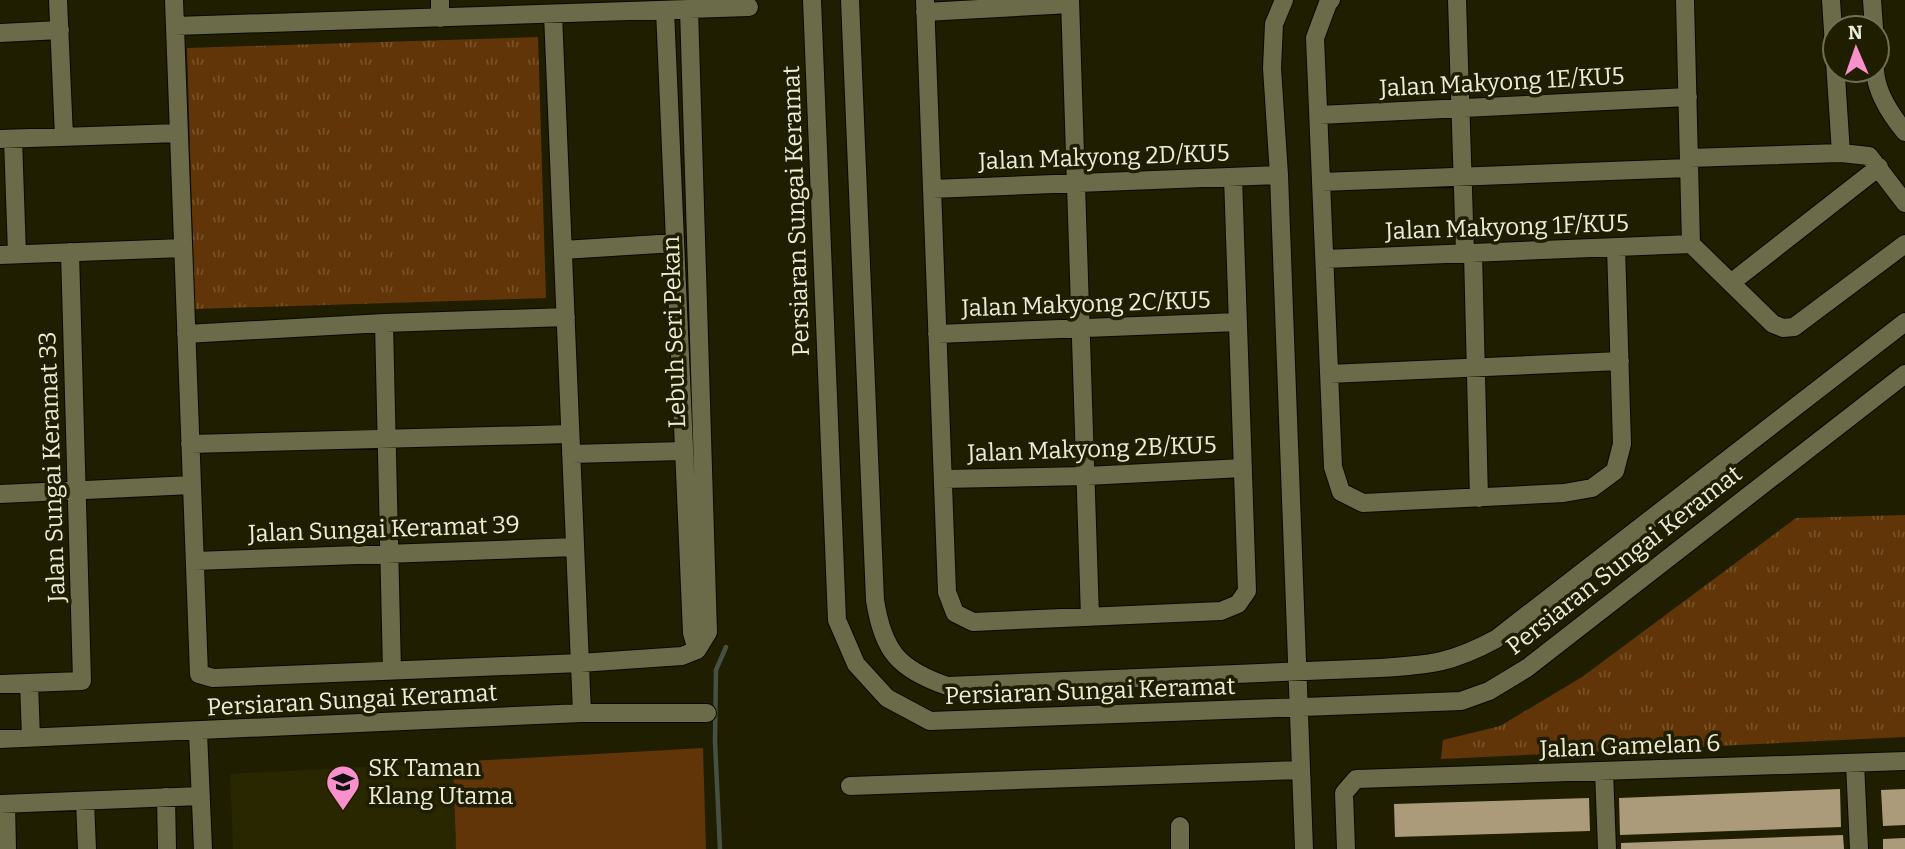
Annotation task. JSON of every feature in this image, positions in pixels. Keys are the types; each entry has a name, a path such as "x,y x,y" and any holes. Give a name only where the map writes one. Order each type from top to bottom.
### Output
{"street":[{"path":"58,0 64,137"},
{"path":"174,0 199,674 213,678 580,663 682,656 697,650 692,633 665,10"},
{"name":"Persiaran Sungai Keramat","path":"812,0 837,620 856,664 887,698 930,721 1461,701 1489,691 1527,668 1905,374"},
{"name":"Persiaran Sungai Keramat","path":"850,0 875,600 879,628 893,654 921,677 947,686 1433,665 1468,654 1496,639 1905,322"},
{"path":"1284,0 1274,24 1272,68 1279,175 1304,849"},
{"path":"1331,0 1315,38 1332,467 1341,492 1363,503 1574,492 1592,488 1615,471 1622,444 1616,247"},
{"path":"1457,0 1463,176 1476,368 1479,498"},
{"path":"1685,0 1691,244 1773,324 1783,328 1794,327 1905,244"},
{"path":"1831,0 1840,153"},
{"path":"1090,617 1070,2 925,6 947,592 955,613 973,622 1090,617 1221,611 1238,604 1247,590 1234,177"},
{"path":"175,26 440,9 553,14 749,7"},
{"name":"Lebuh Seri Pekan","path":"689,9 708,632 697,650"},
{"path":"553,14 582,713"},
{"path":"0,33 60,30"},
{"path":"1878,84 1890,114 1905,132"},
{"name":"Jalan Makyong 1E/KU5","path":"1319,115 1688,97"},
{"path":"179,132 6,139 9,254 183,248"},
{"path":"1321,182 1840,153 1870,156 1905,203"},
{"path":"1732,282 1879,167"},
{"name":"Jalan Makyong 2D/KU5","path":"932,188 1279,175"},
{"path":"563,250 675,243"},
{"name":"Jalan Makyong 1F/KU5","path":"1325,259 1691,244"},
{"name":"Jalan Sungai Keramat 33","path":"29,683 82,681 70,252"},
{"path":"186,334 384,323 566,317"},
{"name":"Jalan Makyong 2C/KU5","path":"937,334 1238,322"},
{"path":"384,323 392,671"},
{"path":"1329,374 1620,360"},
{"path":"190,444 570,434"},
{"path":"572,454 683,451"},
{"name":"Jalan Makyong 2B/KU5","path":"943,479 1086,476 1243,468"},
{"path":"0,494 192,485"},
{"name":"Jalan Sungai Keramat 39","path":"195,561 575,547"},
{"path":"0,684 29,683 32,738"},
{"name":"Persiaran Sungai Keramat","path":"0,739 582,713 707,713"},
{"path":"198,732 203,849"},
{"name":"Jalan Gamelan 6","path":"1346,849 1344,793 1356,779 1905,761"},
{"path":"1856,763 1860,849"},
{"path":"850,786 1301,770"},
{"path":"1604,771 1607,849"},
{"path":"7,849 3,804 201,796"},
{"path":"166,797 167,849"},
{"path":"85,800 88,849"},
{"path":"1180,826 1180,849"}],"shaded area":[{"name":"SK Taman Klang Utama","path":"453,762 456,849 233,849 230,774"}],"green space":[{"path":"538,37 546,298 195,309 187,48"},
{"path":"1905,515 1905,737 1441,759 1443,740 1500,726 1582,677 1796,518"},
{"path":"703,748 706,849 456,849 453,762"}],"building":[{"path":"1840,789 1841,827 1620,835 1619,798"},
{"path":"1905,789 1905,825 1883,826 1881,790"},
{"path":"1589,798 1590,831 1395,837 1394,804"},
{"path":"1843,835 1844,849 1621,849 1621,843"},
{"path":"1905,838 1905,849 1883,849 1883,839"}],"waterway":[{"path":"720,849 715,741 716,670 726,647"}],"place":[{"name":"SK Taman Klang Utama","path":"343,812"}]}
